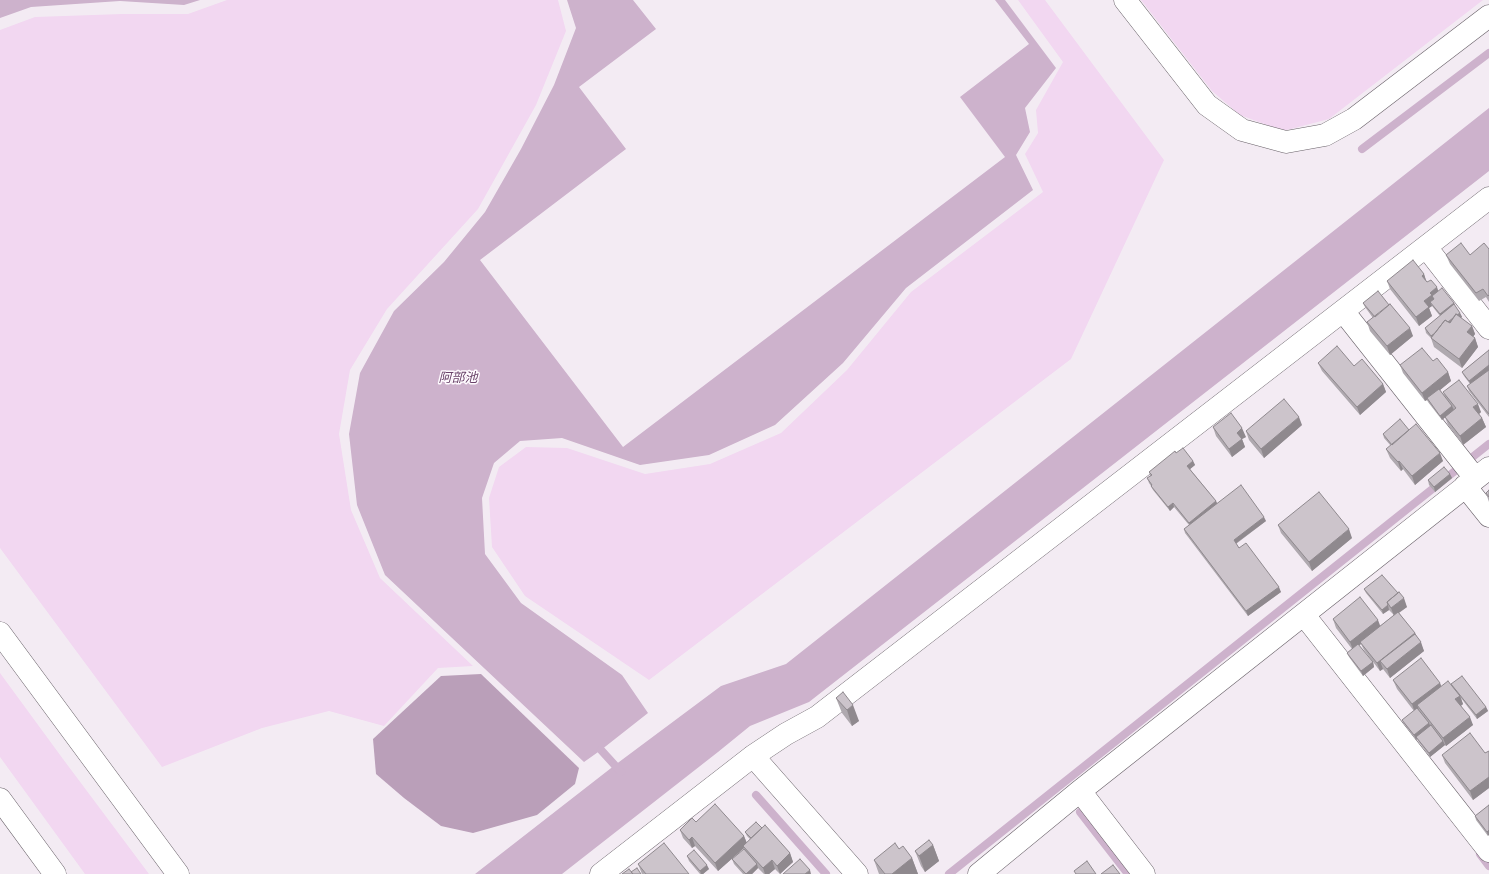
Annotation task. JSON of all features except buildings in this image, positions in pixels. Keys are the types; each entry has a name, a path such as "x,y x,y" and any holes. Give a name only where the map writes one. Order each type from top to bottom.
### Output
{"street":[{"path":"1125,0 1207,105 1242,130 1286,142 1325,135 1354,119 1489,16"},
{"path":"601,874 752,756 786,734 817,717 1489,198"},
{"path":"1426,247 1489,328"},
{"path":"1343,311 1471,471 1489,516"},
{"path":"979,874 1080,791 1304,615 1471,471"},
{"path":"1304,615 1489,851"},
{"path":"0,633 178,874"},
{"path":"752,756 857,874"},
{"path":"1080,791 1144,874"},
{"path":"0,799 55,874"}],"shaded area":[{"path":"227,0 558,0 566,31 536,105 478,209 387,309 350,370 339,434 351,510 380,578 473,666 438,668 384,726 329,711 262,728 162,767 0,548 0,30 35,17 122,14 188,14"},
{"path":"1018,0 1045,0 1164,160 1071,359 649,680 525,596 492,547 489,498 499,467 526,447 567,448 645,474 710,464 781,433 847,370 911,292 1043,192 1025,154 1038,133 1036,110 1063,62"},
{"path":"1141,0 1483,0 1329,119 1283,131 1240,115 1212,91"},
{"path":"0,673 149,874 85,874 0,757"},
{"path":"481,674 579,768 575,784 537,815 473,833 441,826 404,798 376,774 373,739 441,676"}],"water":[{"path":"0,0 200,0 184,5 120,1 31,7 0,18"},
{"name":"阿部池","path":"567,0 633,0 656,29 579,87 626,149 480,260 623,447 1005,157 960,97 1029,44 995,0 1005,0 1056,68 1025,108 1030,132 1016,155 1033,190 906,288 843,363 775,425 709,455 640,465 562,438 520,441 494,463 482,498 485,554 521,603 622,675 648,713 584,762 385,575 357,505 349,434 360,373 394,311 444,262 485,212 521,149 554,85 576,28"},
{"path":"1489,108 1489,171 809,702 750,726 562,874 475,874 615,765 721,686 786,664"}],"waterway":[{"path":"1362,149 1489,53"},
{"path":"949,874 1489,444"},
{"path":"601,750 621,772"},
{"path":"756,795 826,874"},
{"path":"1080,812 1128,874"},
{"path":"1480,854 1489,866"}]}
